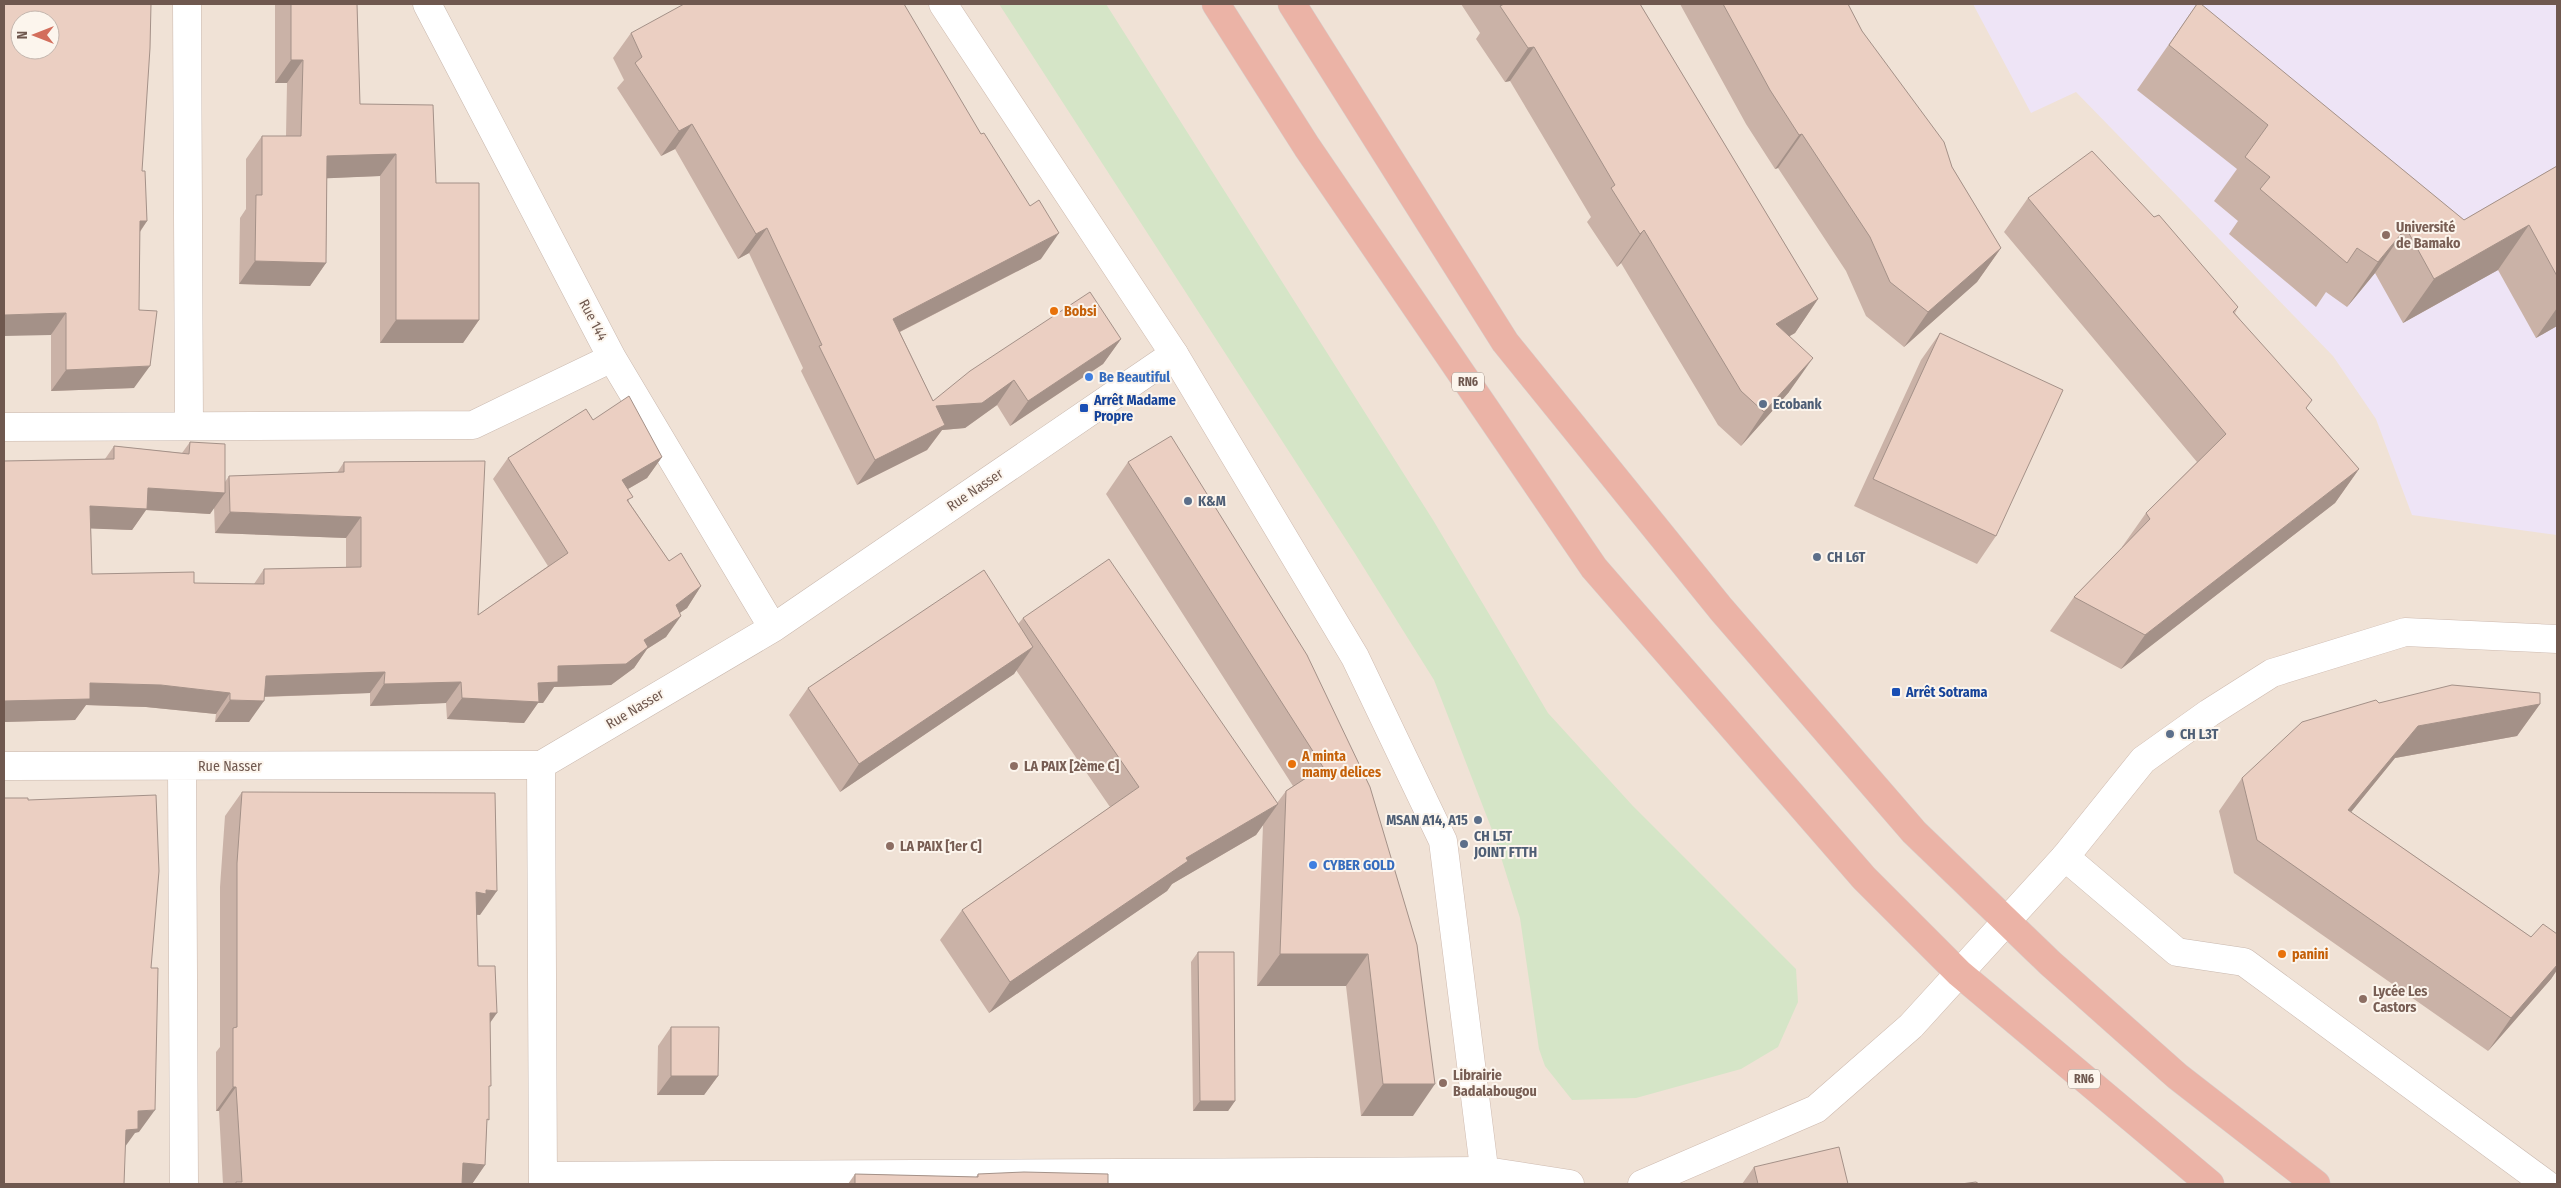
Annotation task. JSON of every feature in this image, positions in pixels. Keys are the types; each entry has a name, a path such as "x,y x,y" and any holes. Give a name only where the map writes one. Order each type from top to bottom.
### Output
{"highway":[{"name":"RN6","path":"1216,4 1307,147 1594,568 1864,878 1959,973 2210,1184"},
{"path":"1292,4 1505,342 1721,609 1914,832 2050,963 2177,1076 2316,1184"}],"street":[{"path":"187,4 189,425"},
{"name":"Rue 144","path":"428,4 612,358 773,628"},
{"path":"943,4 1174,354 1355,657 1443,841 1486,1178"},
{"name":"Rue Nasser","path":"4,766 540,765 773,628 1174,354"},
{"path":"4,427 473,425 612,358"},
{"path":"1642,1184 1816,1109 1911,1026 2066,857 2143,760 2209,713 2272,673 2405,632 2557,639"},
{"path":"540,765 543,1180 1486,1178 1570,1184"},
{"path":"182,766 184,1184"},
{"path":"2066,857 2177,952 2244,962 2546,1184"}],"shaded area":[{"path":"4,4 2557,4 2557,1184 4,1184"},
{"name":"Université de Bamako","path":"1973,4 2557,4 2557,535 2412,515 2376,419 2333,356 2076,92 2031,113"}],"green space":[{"path":"999,4 1106,4 1433,520 1548,713 1632,805 1796,969 1798,1002 1778,1047 1741,1069 1636,1098 1572,1100 1545,1066 1539,1049 1520,918 1494,835 1434,680 1354,552"}],"building":[{"path":"4,4 151,4 142,171 145,171 147,221 140,221 139,310 157,311 150,366 66,370 66,313 4,315"},
{"path":"291,4 357,4 360,104 433,105 436,183 479,183 479,320 396,320 396,154 327,156 326,263 255,261 256,195 262,195 262,136 301,136 303,60 291,60"},
{"path":"684,4 904,4 981,134 984,133 1030,206 1039,200 1059,233 893,319 933,401 970,371 1090,292 1121,339 1028,401 1014,380 982,403 936,406 945,425 875,460 819,346 822,345 767,228 756,234 692,124 679,131 635,63 642,57 631,33"},
{"path":"1504,4 1640,4 1818,299 1776,324 1813,358 1764,412 1741,391 1644,230 1640,234 1611,188 1615,185 1534,47 1528,48 1500,6"},
{"path":"1723,4 1848,4 1862,31 1944,142 1952,167 2001,248 1928,312 1890,282 1870,237 1802,134 1799,135 1770,90"},
{"path":"2197,4 2201,4 2464,220 2557,166 2557,276 2529,225 2434,279 2406,228 2378,262 2357,248 2347,263 2260,189 2270,177 2245,157 2268,125 2169,45"},
{"path":"2092,151 2154,217 2159,215 2238,307 2233,312 2312,400 2306,408 2359,469 2145,635 2074,597 2150,519 2146,513 2226,434 2028,198"},
{"path":"1940,333 2063,390 1996,536 1873,479"},
{"path":"629,396 662,457 622,480 633,497 627,500 669,561 681,553 701,586 676,605 681,616 644,640 648,647 626,664 558,666 558,682 538,683 539,702 462,698 461,682 384,684 385,672 266,676 264,701 230,700 230,693 161,685 90,683 90,699 4,701 4,461 114,459 114,446 189,454 190,442 225,444 225,493 148,488 147,509 90,506 92,574 194,572 194,583 264,584 264,569 361,567 361,517 230,512 229,476 344,472 344,462 485,461 478,615 568,553 508,458 586,409 593,420"},
{"path":"1171,436 1307,655 1370,787 1417,945 1435,1084 1383,1084 1368,954 1280,954 1286,791 1323,767 1128,462"},
{"path":"1109,559 1278,804 1186,858 1188,861 1010,982 962,910 1139,787 1023,618"},
{"path":"984,570 1033,647 859,764 808,688"},
{"path":"2452,685 2540,693 2540,704 2418,726 2348,810 2531,937 2543,924 2557,934 2557,965 2511,1018 2257,840 2242,778 2302,722 2376,700 2379,703"},
{"path":"242,792 495,793 497,891 486,890 486,894 476,892 478,966 495,966 497,1013 490,1013 491,1086 489,1086 489,1120 487,1119 485,1165 463,1163 462,1184 236,1184 236,1182 242,1182 236,1087 233,1087 233,1028 237,1027 237,863"},
{"path":"156,795 159,871 151,968 158,968 155,1110 138,1111 138,1129 126,1130 124,1184 4,1184 4,798 28,798 28,800"},
{"path":"1198,952 1234,952 1235,1101 1200,1101"},
{"path":"671,1027 719,1027 718,1076 671,1076"},
{"path":"1839,1147 1848,1184 1758,1184 1754,1167"},
{"path":"1024,1172 1108,1174 1108,1184 855,1184 855,1174 978,1177 978,1174"},
{"path":"1976,1182 1979,1184 1961,1184"}],"place":[{"name":"Université de Bamako","path":"2386,235"},
{"name":"Bobsi","path":"1054,311"},
{"name":"Be Beautiful","path":"1089,377"},
{"name":"Ecobank","path":"1763,404"},
{"name":"Arrêt Madame Propre","path":"1084,408"},
{"name":"K&M","path":"1188,501"},
{"name":"CH L6T","path":"1817,557"},
{"name":"Arrêt Sotrama","path":"1896,692"},
{"name":"CH L3T","path":"2170,734"},
{"name":"A minta mamy delices","path":"1292,764"},
{"name":"LA PAIX [2ème C]","path":"1014,766"},
{"name":"MSAN A14, A15","path":"1478,820"},
{"name":"CH L5T JOINT FTTH","path":"1464,844"},
{"name":"LA PAIX [1er C]","path":"890,846"},
{"name":"CYBER GOLD","path":"1313,865"},
{"name":"panini","path":"2282,954"},
{"name":"Lycée Les Castors","path":"2363,999"},
{"name":"Librairie Badalabougou","path":"1443,1083"}]}
